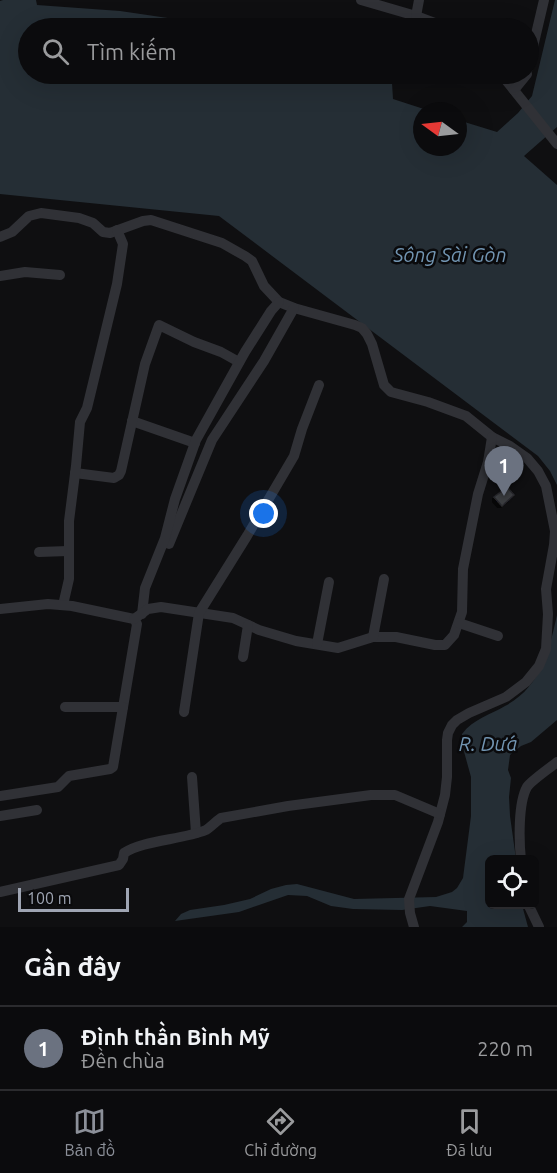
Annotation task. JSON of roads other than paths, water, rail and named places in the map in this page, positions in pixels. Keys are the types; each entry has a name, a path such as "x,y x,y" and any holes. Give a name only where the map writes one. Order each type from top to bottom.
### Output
{"street":[{"path":"361,0 397,5 421,18"},
{"path":"416,16 419,0"},
{"path":"539,21 544,0"},
{"path":"509,84 554,138"},
{"path":"516,92 520,84"},
{"path":"0,237 12,232 29,216 41,213 79,218 110,233 143,220 151,220 222,243 252,261 264,286 279,302 362,328 372,344 384,385 391,393 428,402 466,416 492,437 527,458 538,471 546,486 555,531 546,589 548,614 546,650 539,666 526,682 506,697 457,720 448,733 445,795 411,892 409,905 414,927"},
{"path":"63,605 69,579 69,521 80,422 87,408 117,284 123,244 117,230"},
{"path":"0,276 25,272 60,274"},
{"path":"141,614 145,588 165,538 175,499 195,443 239,362 271,310 279,302"},
{"path":"0,796 58,787 69,776 113,767 137,624 212,441 264,361 294,308"},
{"path":"75,473 114,478 119,475 145,364 159,325 239,362"},
{"path":"184,712 199,613 294,456 319,385"},
{"path":"132,421 195,443"},
{"path":"0,609 48,604 141,614 161,607 233,618 259,630 296,641 338,648 373,637 396,637 445,645 454,636 462,612 463,569 492,437"},
{"path":"39,552 68,551"},
{"path":"373,637 384,579"},
{"path":"317,644 329,582"},
{"path":"459,622 498,636"},
{"path":"243,657 248,625"},
{"path":"65,707 123,707"},
{"path":"520,855 521,807 528,787 557,762"},
{"path":"192,777 196,832"},
{"path":"0,892 119,865 124,853 131,848 208,829 221,818 288,806 371,795 395,795 440,814"},
{"path":"0,816 37,810"},
{"path":"530,909 539,927"}],"water":[{"name":"Sông Sài Gòn","path":"36,0 37,5 120,11 168,18 18,18 18,84 392,84 393,99 413,105 413,156 467,156 467,123 497,132 518,113 532,96 535,84 539,84 539,67 555,0 557,0 557,127 524,156 557,185 557,485 550,471 538,456 219,216 0,194 0,1"},
{"name":"R. Dứa","path":"557,615 557,720 531,742 521,746 510,755 508,770 511,778 510,816 515,855 485,855 485,909 523,909 528,927 462,927 467,922 467,911 430,906 402,910 353,909 331,906 307,896 288,895 239,912 175,921 181,914 190,910 250,899 286,885 297,884 354,899 436,897 452,892 463,878 471,816 471,777 463,748 462,734 476,721 505,706 527,689 542,667"}],"place":[{"name":"Đình thần Bình Mỹ","path":"504,496"}]}
